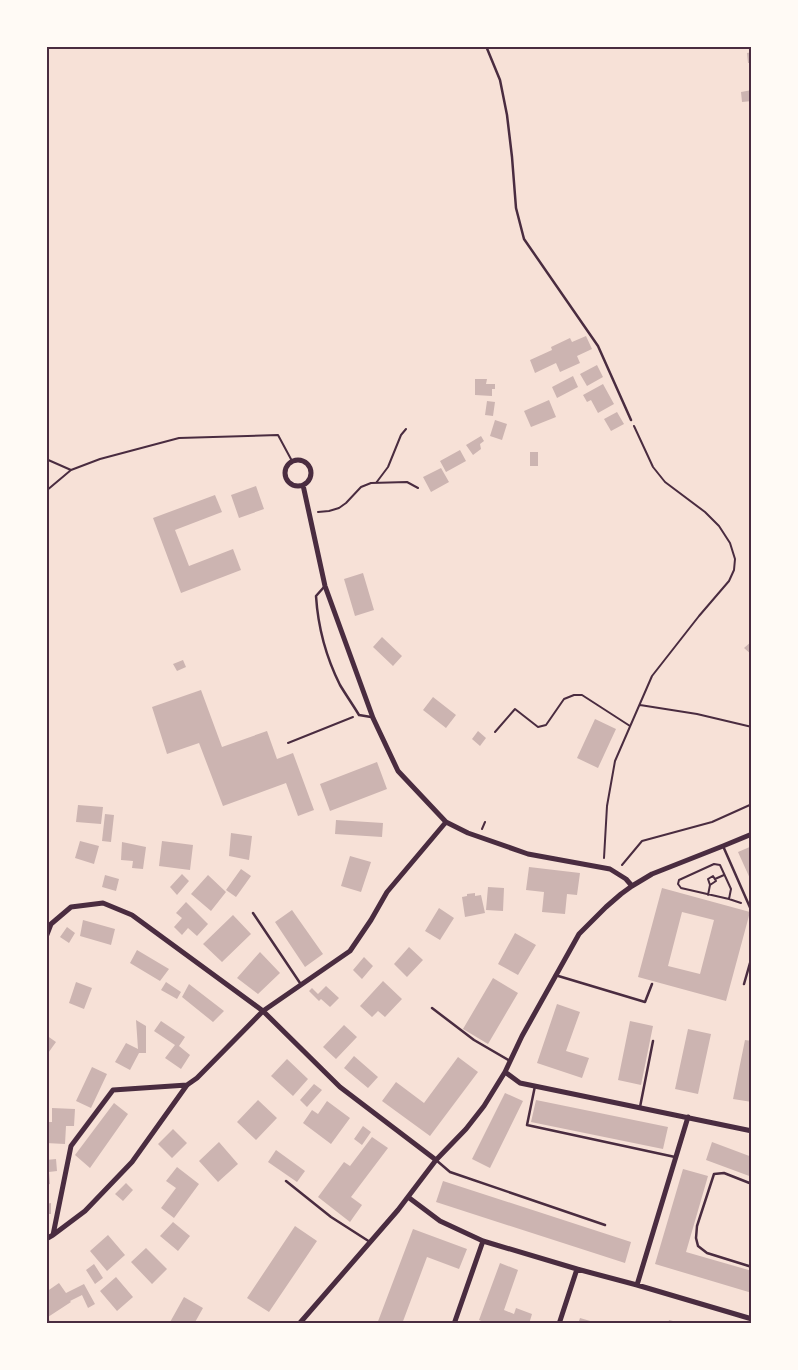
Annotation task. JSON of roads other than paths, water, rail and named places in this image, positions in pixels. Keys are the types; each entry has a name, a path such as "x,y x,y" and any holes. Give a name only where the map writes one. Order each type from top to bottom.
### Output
{"street":[{"path":"301,460 309,464 312,470 312,475 307,483 303,485 292,484 287,479 285,470 292,461 301,460"},
{"path":"303,485 325,586 373,718 398,770 446,822 468,833 528,854 610,869 626,879 632,886"},
{"path":"46,1239 85,1211 132,1162 187,1085 197,1078 263,1011 350,951 387,892 446,822"},
{"path":"298,1324 371,1242 408,1198 436,1160 484,1106 505,1072 522,1036 579,934 606,907 632,886 652,874 752,834"},
{"path":"46,937 51,924 71,906 103,903 132,915 263,1011 340,1087 436,1160"},
{"path":"505,1072 520,1083 752,1131"},
{"path":"53,1235 71,1146 113,1090 187,1085"},
{"path":"637,1285 688,1118"},
{"path":"408,1198 440,1221 483,1241 752,1319"},
{"path":"454,1324 483,1241"},
{"path":"559,1324 577,1269"}],"lane":[{"path":"486,46 500,80 507,115 516,208 524,238 598,346 631,420"},
{"path":"325,586 316,596 323,643 340,685 359,715 373,718"},
{"path":"722,846 752,912"},
{"path":"253,913 301,985"},
{"path":"744,984 752,956"},
{"path":"555,975 645,1002 652,984"},
{"path":"432,1008 474,1040 510,1061"},
{"path":"640,1108 653,1041"},
{"path":"535,1086 526,1125 676,1158"},
{"path":"436,1160 450,1172 605,1225"},
{"path":"752,1184 724,1173 714,1174 697,1226 696,1238 698,1246 707,1253 752,1266"},
{"path":"286,1181 331,1217 371,1242"}]}
